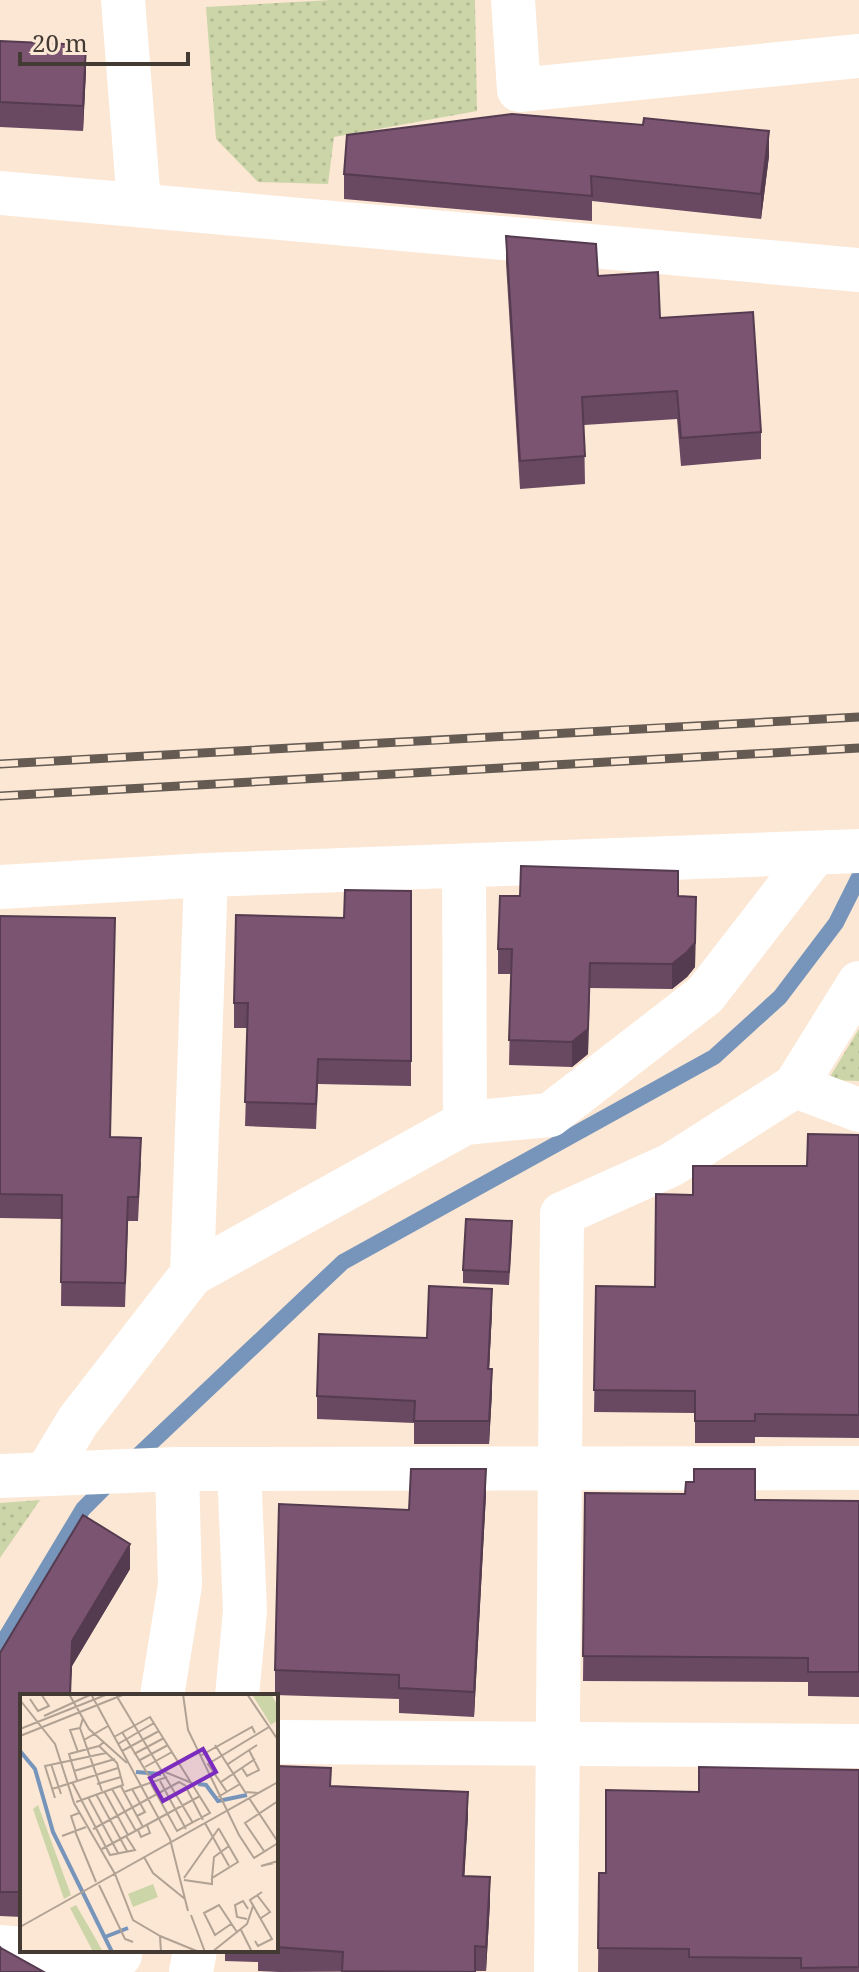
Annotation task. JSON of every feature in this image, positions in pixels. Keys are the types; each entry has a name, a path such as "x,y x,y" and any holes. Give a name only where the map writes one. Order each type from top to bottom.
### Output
{"street":[{"path":"123,0 139,203"},
{"path":"513,0 519,90 859,56"},
{"path":"0,193 139,203 859,270"},
{"path":"0,887 206,875 859,851"},
{"path":"46,1474 78,1421 192,1274 465,1123 550,1115 705,995 815,853"},
{"path":"464,866 465,1123"},
{"path":"192,1274 206,875"},
{"path":"556,1972 562,1214 671,1165 795,1086 859,983"},
{"path":"795,1086 859,1110"},
{"path":"0,1476 177,1469 859,1468"},
{"path":"162,1694 180,1585 177,1469"},
{"path":"237,1694 245,1611 239,1469"},
{"path":"278,1742 859,1746"},
{"path":"0,1947 20,1949"},
{"path":"58,1952 119,1959"},
{"path":"191,1972 195,1952"}],"green space":[{"path":"331,0 475,0 477,111 334,137 328,184 258,182 216,139 206,7"},
{"path":"859,1029 859,1081 828,1080"},
{"path":"40,1500 0,1558 0,1503"}],"building":[{"path":"0,41 86,45 83,106 0,102"},
{"path":"512,114 643,125 644,118 769,131 761,194 591,176 592,196 344,174 347,135"},
{"path":"506,236 596,244 598,276 658,272 660,318 753,312 761,432 681,438 677,391 582,397 585,456 520,461"},
{"path":"521,866 678,871 678,896 696,897 695,943 672,964 590,963 588,1029 572,1042 509,1040 512,949 498,949 500,896 520,896"},
{"path":"345,890 411,891 411,1061 318,1059 316,1104 245,1102 248,1003 234,1003 236,915 344,918"},
{"path":"0,916 115,918 110,1137 141,1138 138,1197 128,1197 125,1283 61,1282 62,1195 0,1194"},
{"path":"808,1134 859,1135 859,1415 755,1414 755,1421 695,1421 695,1391 594,1390 596,1286 655,1287 656,1194 693,1195 693,1166 807,1166"},
{"path":"466,1219 512,1221 509,1272 463,1270"},
{"path":"429,1286 492,1289 489,1421 414,1421 415,1401 317,1396 319,1334 427,1338"},
{"path":"411,1469 486,1469 474,1692 399,1688 399,1675 275,1670 279,1504 409,1510"},
{"path":"694,1469 755,1469 755,1500 859,1501 859,1672 808,1672 808,1658 583,1656 585,1493 685,1494 686,1482 694,1482"},
{"path":"83,1515 130,1544 72,1641 70,1694 20,1694 20,1892 0,1892 0,1653"},
{"path":"278,1766 331,1768 330,1786 468,1792 463,1876 490,1877 486,1947 475,1946 475,1972 342,1971 343,1952 278,1947"},
{"path":"699,1767 859,1770 859,1967 801,1968 801,1958 689,1957 689,1949 598,1948 599,1873 606,1873 606,1790 699,1792"},
{"path":"1,1948 44,1972 0,1972"}],"waterway":[{"path":"130,1463 343,1262 714,1057 780,997 836,923 859,877"},
{"path":"0,1647 83,1509 113,1479"}],"railway":[{"path":"0,764 859,717"},
{"path":"0,796 859,748"}]}
